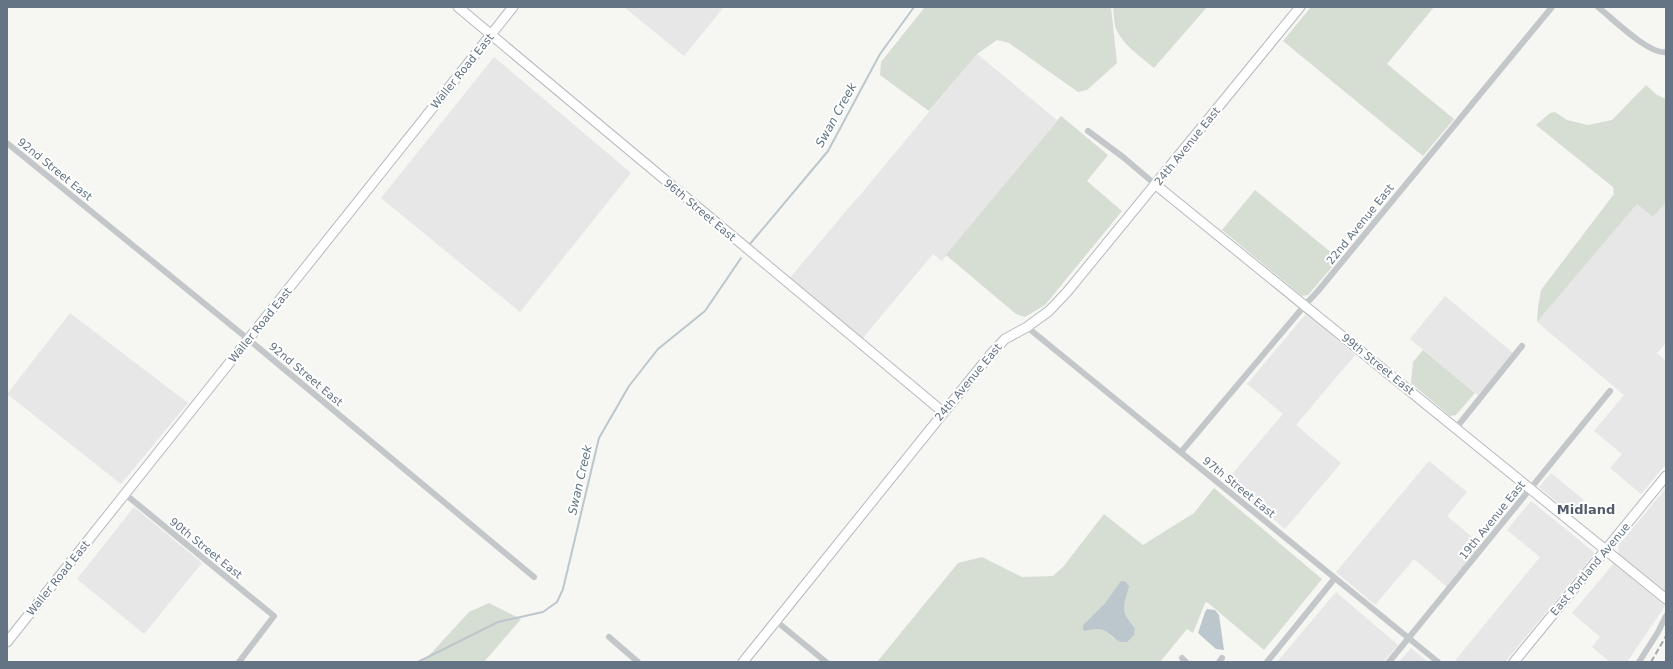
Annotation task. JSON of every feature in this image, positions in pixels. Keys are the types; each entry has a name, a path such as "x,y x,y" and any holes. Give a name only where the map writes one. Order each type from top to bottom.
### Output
{"street":[{"name":"96th Street East","path":"458,7 943,412"},
{"name":"Waller Road East","path":"7,642 513,7"},
{"name":"24th Avenue East","path":"743,662 990,355 1005,339 1027,327 1055,305 1300,7"},
{"name":"22nd Avenue East","path":"1181,452 1318,291 1552,7"},
{"path":"1598,7 1646,46 1659,52 1666,52"},
{"name":"99th Street East","path":"1088,131 1123,157 1666,599"},
{"name":"92nd Street East","path":"7,143 248,339 534,577"},
{"name":"97th Street East","path":"1027,327 1438,662"},
{"path":"1456,428 1522,346"},
{"name":"19th Avenue East","path":"1389,662 1610,391"},
{"name":"East Portland Avenue","path":"1514,662 1666,476"},
{"name":"90th Street East","path":"125,494 274,616 239,662"},
{"path":"1267,662 1334,578"},
{"path":"1639,662 1666,616"},
{"path":"776,621 826,662"},
{"path":"609,638 638,662"}],"shaded area":[{"path":"624,7 724,7 684,56"},
{"path":"925,7 1111,7 1117,63 1087,90 1078,92 1009,43 997,40 977,54 929,111 880,75 881,62"},
{"path":"1113,7 1207,7 1154,68 1133,50 1119,35 1115,27"},
{"path":"1311,7 1434,7 1387,64 1454,119 1423,156 1283,41"},
{"path":"977,54 1057,120 942,261 933,254 862,339 789,279"},
{"path":"494,57 631,173 520,312 381,198"},
{"path":"1646,85 1657,95 1666,99 1666,202 1653,217 1637,204 1537,322 1541,290 1614,194 1613,187 1536,125 1550,113 1555,112 1567,120 1588,125 1612,120"},
{"path":"1061,116 1108,155 1087,181 1122,211 1045,305 1025,317 1016,314 946,255"},
{"path":"1255,190 1339,259 1308,295 1302,296 1222,230"},
{"path":"1666,202 1666,345 1665,344 1657,353 1666,361 1666,464 1641,494 1610,468 1622,454 1594,431 1624,395 1537,322 1637,204 1653,217"},
{"path":"1445,296 1513,353 1478,395 1410,339"},
{"path":"70,313 188,403 121,484 7,394"},
{"path":"1306,314 1355,355 1296,425 1341,463 1285,529 1227,480 1283,414 1247,384"},
{"path":"1423,350 1475,393 1456,415 1450,416 1411,383 1413,362"},
{"path":"1429,461 1467,492 1447,516 1482,545 1447,587 1414,559 1375,605 1336,572"},
{"path":"1551,473 1584,500 1571,514 1539,487"},
{"path":"1214,488 1322,579 1264,650 1207,602 1205,603 1193,633 1187,629 1160,662 877,662 958,563 982,557 1022,577 1053,576 1063,567 1104,514 1143,545 1194,513","holes":["1121,582 1123,606 1130,622 1135,628 1113,638 1101,629 1086,631 1083,625 1105,603"]},
{"path":"1666,488 1666,594 1619,555 1618,546"},
{"path":"1531,501 1595,553 1505,662 1454,662 1540,557 1507,530"},
{"path":"134,507 202,563 144,634 77,579"},
{"path":"1614,563 1665,606 1627,662 1610,662 1592,647 1600,637 1572,613"},
{"path":"1121,581 1126,582 1129,586 1124,608 1127,617 1135,628 1134,635 1127,642 1120,642 1102,629 1083,630 1083,625 1105,603"},
{"path":"1336,592 1398,645 1383,662 1277,662"},
{"path":"489,603 521,619 484,662 423,662 469,612"},
{"path":"1207,609 1215,610 1219,615 1224,650 1216,649 1198,633"},
{"path":"1411,648 1428,662 1399,662"}],"waterway":[{"name":"Swan Creek","path":"750,244 828,151 880,54 914,7"},
{"name":"Swan Creek","path":"418,662 498,622 543,612 557,602 563,589 599,438 629,386 658,349 705,311 741,258"}],"railway":[{"path":"1651,662 1666,636"}],"district":[{"name":"Midland","path":"1586,509"}]}
